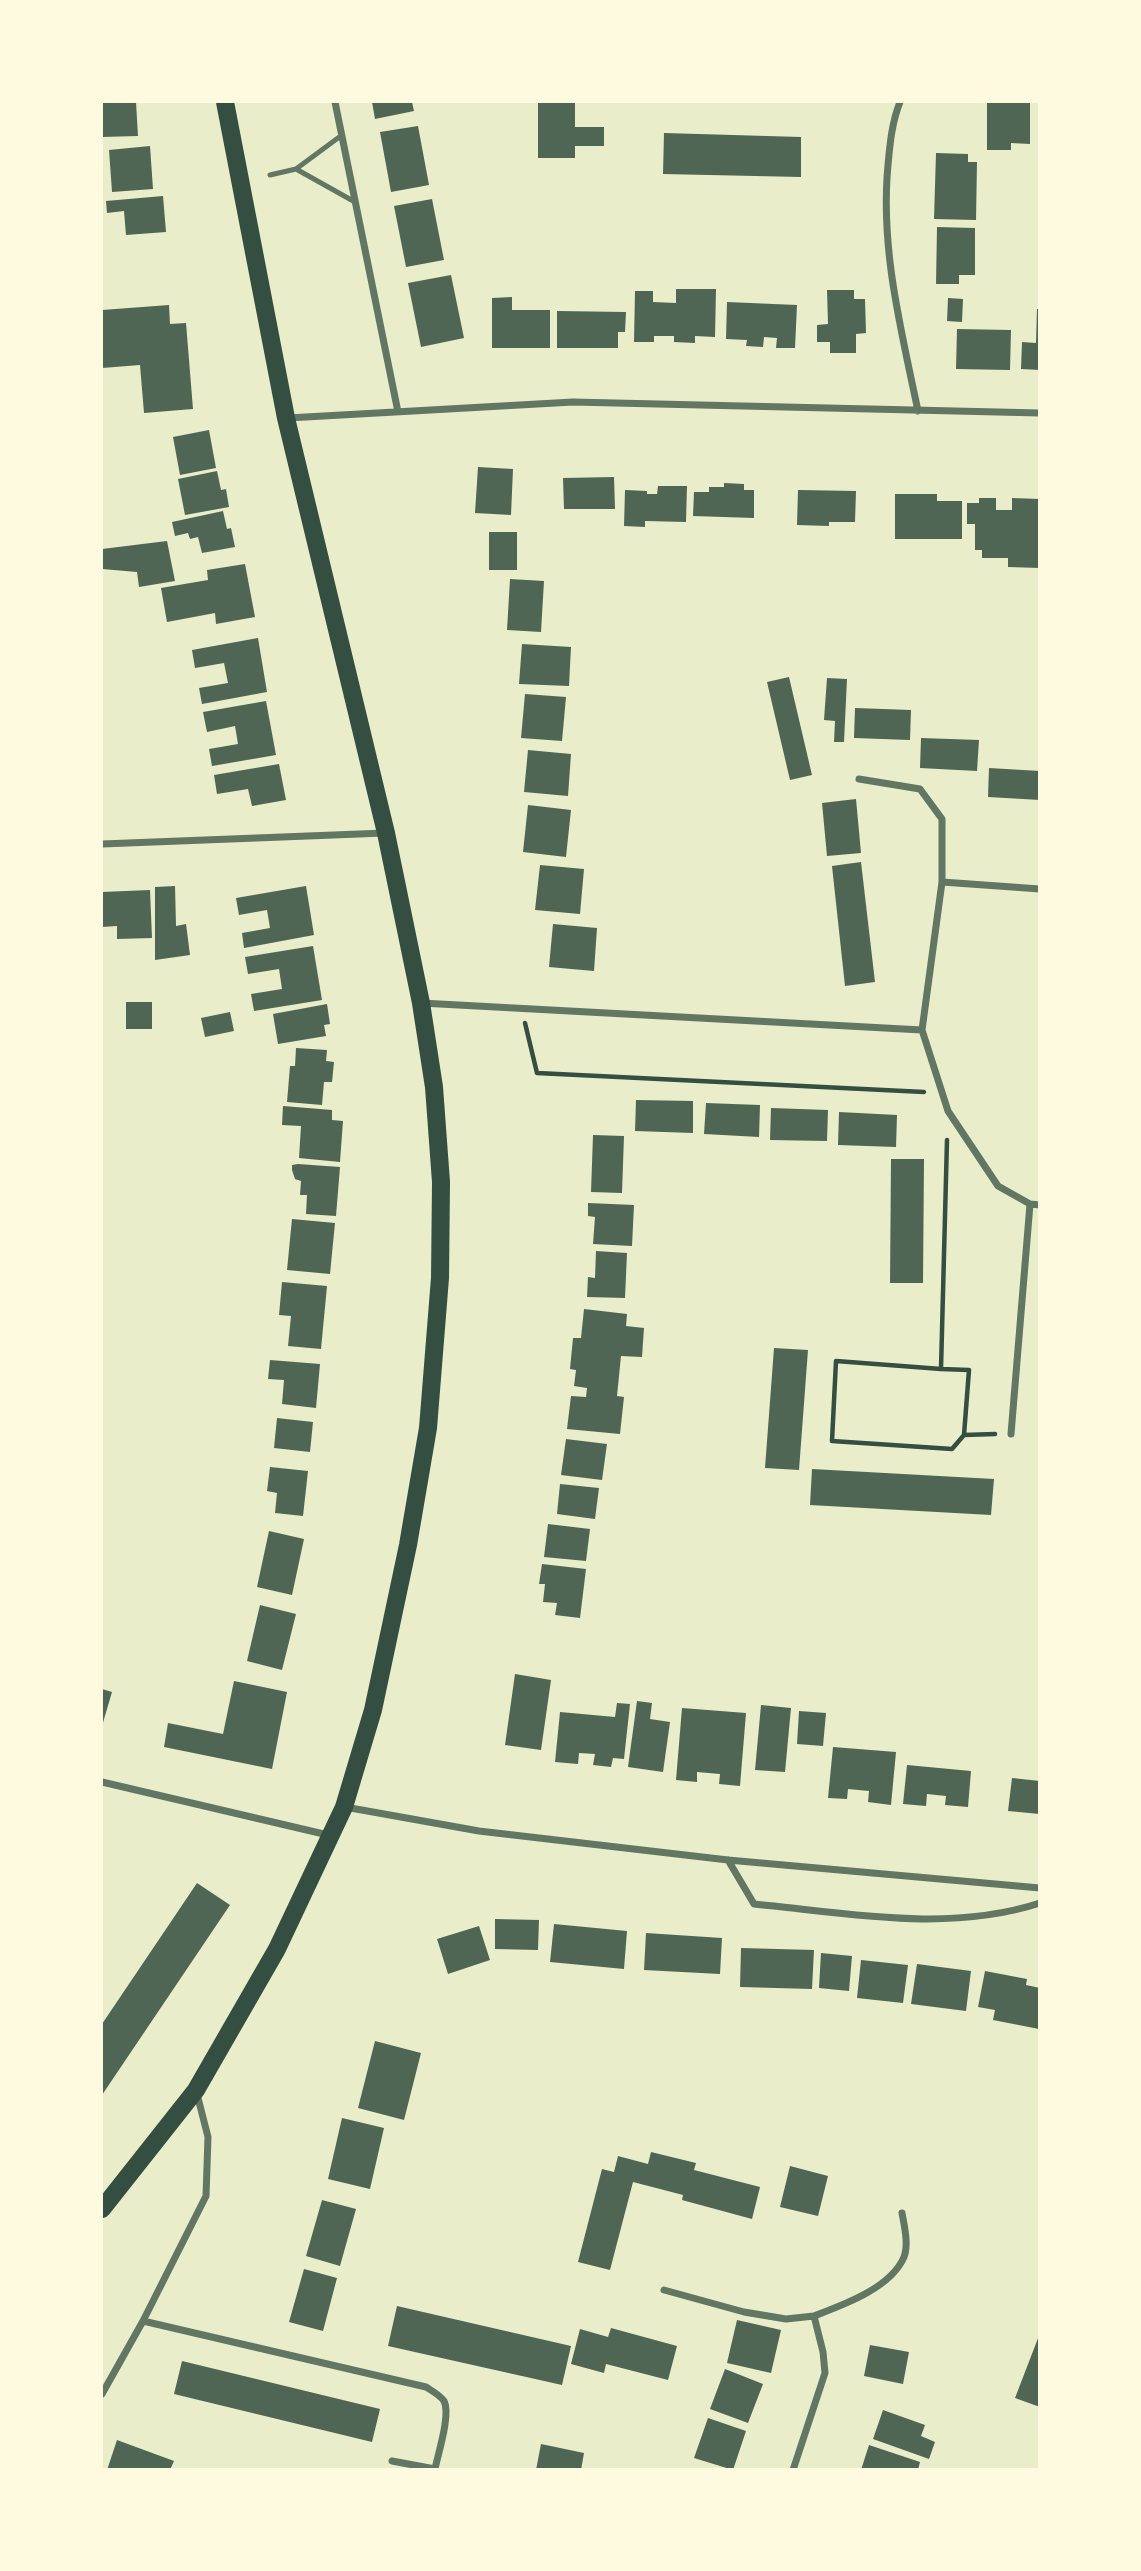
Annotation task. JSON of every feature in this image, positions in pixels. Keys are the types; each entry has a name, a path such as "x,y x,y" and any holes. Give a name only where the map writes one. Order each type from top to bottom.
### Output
{"main road":[{"path":"102,2209 195,2090 277,1949 344,1807 373,1710 408,1545 428,1429 440,1279 441,1182 434,1087 421,1003 386,833 286,418 225,102"}],"street":[{"path":"335,102 398,412"},
{"path":"900,102 891,130 885,199 889,268 918,411"},
{"path":"286,418 573,402 1040,413"},
{"path":"859,779 920,789 942,819 942,881 922,1030 948,1111 998,1186 1030,1204 1040,1205"},
{"path":"102,844 386,833"},
{"path":"942,881 1040,889"},
{"path":"421,1003 922,1030"},
{"path":"1012,1434 1030,1204"},
{"path":"102,1782 332,1836"},
{"path":"344,1807 479,1831 728,1860 1040,1888"},
{"path":"728,1860 754,1904 939,1919 985,1916 1040,1903"},
{"path":"102,2394 143,2321 206,2196 208,2137 195,2090"},
{"path":"664,2290 744,2312 786,2319 814,2316 854,2301 886,2280 905,2256 902,2213"},
{"path":"793,2469 825,2373 814,2316"},
{"path":"143,2321 426,2387 446,2404 446,2417 435,2469 392,2461"}],"lane":[{"path":"271,175 296,169 342,135"},
{"path":"296,169 356,203"}],"path":[{"path":"522,1009 537,1073 942,1093"},
{"path":"941,1369 948,1111"},
{"path":"836,1361 969,1370 964,1435 952,1449 832,1441 836,1361"},
{"path":"964,1435 1012,1434"}],"building":[{"path":"102,102 136,102 138,136 102,137"},
{"path":"372,102 412,102 414,111 375,119"},
{"path":"538,102 575,102 575,127 604,127 604,146 575,146 575,158 538,158"},
{"path":"987,102 1030,102 1030,144 1011,143 1011,150 987,150"},
{"path":"418,126 429,185 391,192 380,132"},
{"path":"664,133 801,137 801,177 663,174"},
{"path":"150,146 153,189 112,192 109,150"},
{"path":"936,153 968,154 968,162 977,162 976,220 934,219"},
{"path":"163,196 166,232 126,235 124,211 107,213 106,201"},
{"path":"432,199 444,260 406,267 394,206"},
{"path":"937,227 975,228 975,275 959,275 959,284 936,284"},
{"path":"451,275 464,338 421,347 408,283"},
{"path":"676,289 716,289 715,337 695,336 695,343 674,342 674,336 654,336 654,342 634,342 635,291 653,291 653,302 676,303"},
{"path":"827,290 854,290 854,299 865,299 866,333 856,334 856,353 830,353 830,342 817,342 817,325 828,324"},
{"path":"512,297 512,310 550,310 550,348 492,348 492,298"},
{"path":"948,298 963,299 962,322 947,321"},
{"path":"727,302 797,305 795,348 776,348 777,338 764,337 763,347 746,346 747,340 726,339"},
{"path":"169,305 170,324 186,323 193,409 144,413 140,365 102,368 102,310"},
{"path":"1037,309 1040,309 1040,370 1021,369 1022,342 1036,343"},
{"path":"557,311 626,312 625,332 618,332 618,348 557,348"},
{"path":"957,329 1011,330 1010,370 956,369"},
{"path":"209,430 216,468 180,475 173,437"},
{"path":"478,467 513,469 511,515 475,513"},
{"path":"217,471 221,490 226,489 229,507 185,515 178,479"},
{"path":"614,477 615,509 564,509 563,478"},
{"path":"724,483 744,484 744,490 754,490 754,518 693,516 694,492 709,492 709,487 724,487"},
{"path":"658,486 687,486 686,522 645,521 645,527 624,526 625,490 657,494"},
{"path":"798,490 856,491 855,522 829,522 829,526 797,525"},
{"path":"895,494 937,494 937,501 962,501 962,539 895,539"},
{"path":"979,498 996,498 996,510 1012,510 1012,498 1040,499 1040,568 1008,567 1008,558 982,558 982,550 975,550 975,524 967,524 967,503 979,503"},
{"path":"223,511 227,529 231,528 235,547 202,553 198,537 190,539 188,533 175,536 172,522"},
{"path":"489,532 517,532 517,570 489,570"},
{"path":"167,541 175,581 139,587 137,572 102,569 102,549"},
{"path":"245,564 255,617 216,624 215,613 167,622 161,588 208,580 207,570"},
{"path":"510,579 544,581 541,632 507,630"},
{"path":"258,638 267,692 202,704 199,688 228,683 224,663 195,668 192,650"},
{"path":"522,644 571,647 569,686 519,684"},
{"path":"789,677 812,775 790,780 767,682"},
{"path":"827,678 847,679 844,742 834,742 835,721 824,720"},
{"path":"525,694 566,697 562,741 521,738"},
{"path":"266,701 276,755 212,766 209,749 238,744 235,726 207,732 203,712"},
{"path":"855,708 911,710 910,740 854,738"},
{"path":"921,738 979,740 977,771 920,768"},
{"path":"528,750 571,754 568,796 524,792"},
{"path":"279,764 286,800 252,806 248,789 217,794 214,775"},
{"path":"989,768 1040,771 1040,800 988,797"},
{"path":"856,799 861,853 827,856 822,803"},
{"path":"528,805 571,810 566,857 523,852"},
{"path":"861,862 875,982 845,986 832,866"},
{"path":"540,865 584,869 580,914 535,910"},
{"path":"175,886 176,926 186,924 190,955 155,960 155,887"},
{"path":"306,886 314,935 244,948 242,933 270,928 267,910 239,915 236,898"},
{"path":"150,890 152,938 117,939 117,926 102,927 102,892"},
{"path":"553,924 597,928 594,971 549,967"},
{"path":"313,946 322,1000 254,1011 251,994 282,989 279,969 248,974 245,957"},
{"path":"126,1002 152,1002 152,1029 126,1029"},
{"path":"327,1004 330,1024 324,1025 326,1036 278,1044 273,1014"},
{"path":"230,1012 234,1031 205,1037 201,1018"},
{"path":"296,1048 327,1050 326,1061 334,1062 332,1082 324,1082 322,1105 287,1102 290,1066 295,1066"},
{"path":"636,1100 693,1101 693,1133 635,1131"},
{"path":"706,1103 760,1105 759,1137 704,1134"},
{"path":"283,1106 332,1110 332,1120 343,1121 340,1162 299,1158 301,1126 282,1125"},
{"path":"771,1108 828,1110 827,1141 770,1140"},
{"path":"839,1112 897,1115 896,1147 838,1145"},
{"path":"593,1135 624,1136 622,1193 591,1192"},
{"path":"891,1159 924,1159 923,1283 890,1283"},
{"path":"292,1165 340,1167 336,1216 306,1214 307,1195 300,1195 301,1181 295,1179 292,1170"},
{"path":"588,1203 634,1205 632,1246 593,1244 595,1217 588,1216"},
{"path":"292,1219 335,1223 330,1274 287,1270"},
{"path":"596,1251 627,1253 625,1298 587,1297 588,1277 595,1278"},
{"path":"282,1282 327,1286 321,1349 288,1346 291,1316 279,1315"},
{"path":"584,1309 627,1314 626,1326 644,1328 642,1357 621,1356 617,1396 624,1397 620,1434 567,1429 571,1396 586,1397 587,1388 574,1386 576,1370 570,1369 573,1338 581,1338"},
{"path":"774,1348 808,1350 799,1470 765,1468"},
{"path":"270,1360 320,1364 316,1408 282,1404 284,1380 268,1379"},
{"path":"277,1418 313,1422 310,1452 274,1448"},
{"path":"566,1439 607,1444 602,1480 561,1475"},
{"path":"270,1467 308,1471 303,1516 275,1513 277,1493 267,1491"},
{"path":"812,1469 994,1479 991,1515 810,1505"},
{"path":"560,1484 599,1488 595,1519 557,1514"},
{"path":"548,1524 590,1529 586,1561 544,1557"},
{"path":"269,1531 304,1539 292,1595 257,1587"},
{"path":"542,1564 586,1569 580,1618 555,1615 557,1603 543,1602 545,1584 539,1584"},
{"path":"260,1605 296,1614 282,1670 247,1661"},
{"path":"515,1674 551,1680 541,1750 505,1745"},
{"path":"234,1681 287,1692 272,1769 164,1747 168,1723 223,1734"},
{"path":"102,1689 112,1692 102,1726"},
{"path":"637,1701 652,1703 650,1719 670,1722 663,1772 628,1767"},
{"path":"617,1703 630,1704 624,1759 613,1758 611,1767 593,1765 595,1754 579,1753 578,1764 555,1762 560,1712 615,1717"},
{"path":"761,1705 791,1708 785,1772 755,1770"},
{"path":"682,1708 746,1713 740,1786 719,1784 720,1774 697,1772 697,1782 676,1780"},
{"path":"799,1711 826,1713 823,1746 797,1744"},
{"path":"833,1747 896,1752 891,1805 868,1802 869,1791 848,1789 847,1799 828,1798"},
{"path":"907,1765 971,1771 968,1807 945,1805 946,1796 927,1794 926,1806 903,1804"},
{"path":"1012,1778 1040,1781 1040,1814 1008,1811"},
{"path":"197,1883 230,1905 102,2095 102,2024"},
{"path":"495,1919 539,1920 538,1950 495,1949"},
{"path":"554,1924 627,1931 624,1969 550,1962"},
{"path":"479,1926 490,1960 448,1974 437,1939"},
{"path":"646,1933 722,1938 720,1974 644,1970"},
{"path":"741,1948 814,1950 812,1989 740,1987"},
{"path":"821,1953 852,1956 849,1991 819,1988"},
{"path":"861,1960 908,1965 903,2003 857,1998"},
{"path":"917,1964 971,1971 966,2011 911,2004"},
{"path":"985,1971 1027,1979 1026,1985 1040,1988 1039,2029 993,2020 995,2010 978,2007"},
{"path":"375,2041 421,2053 404,2120 358,2108"},
{"path":"342,2118 384,2128 370,2189 328,2179"},
{"path":"651,2152 696,2163 694,2170 760,2187 752,2219 682,2200 683,2195 633,2182 610,2270 578,2262 602,2169 614,2172 618,2156 648,2164"},
{"path":"790,2166 828,2176 818,2216 780,2207"},
{"path":"322,2200 356,2209 340,2266 306,2256"},
{"path":"304,2269 337,2278 323,2331 289,2322"},
{"path":"397,2306 571,2346 562,2385 388,2346"},
{"path":"737,2320 781,2330 771,2373 727,2363"},
{"path":"611,2328 677,2346 668,2380 606,2364 604,2373 571,2364 580,2329 608,2337"},
{"path":"1040,2333 1040,2407 1015,2398"},
{"path":"870,2345 909,2352 903,2384 864,2376"},
{"path":"182,2361 380,2409 372,2442 174,2394"},
{"path":"725,2369 763,2384 748,2423 710,2409"},
{"path":"883,2410 925,2425 921,2436 935,2442 929,2459 873,2439"},
{"path":"708,2418 746,2431 733,2470 694,2458"},
{"path":"117,2440 174,2461 170,2470 107,2470"},
{"path":"541,2444 584,2453 581,2470 536,2470"},
{"path":"869,2445 920,2462 918,2470 861,2470"}]}
